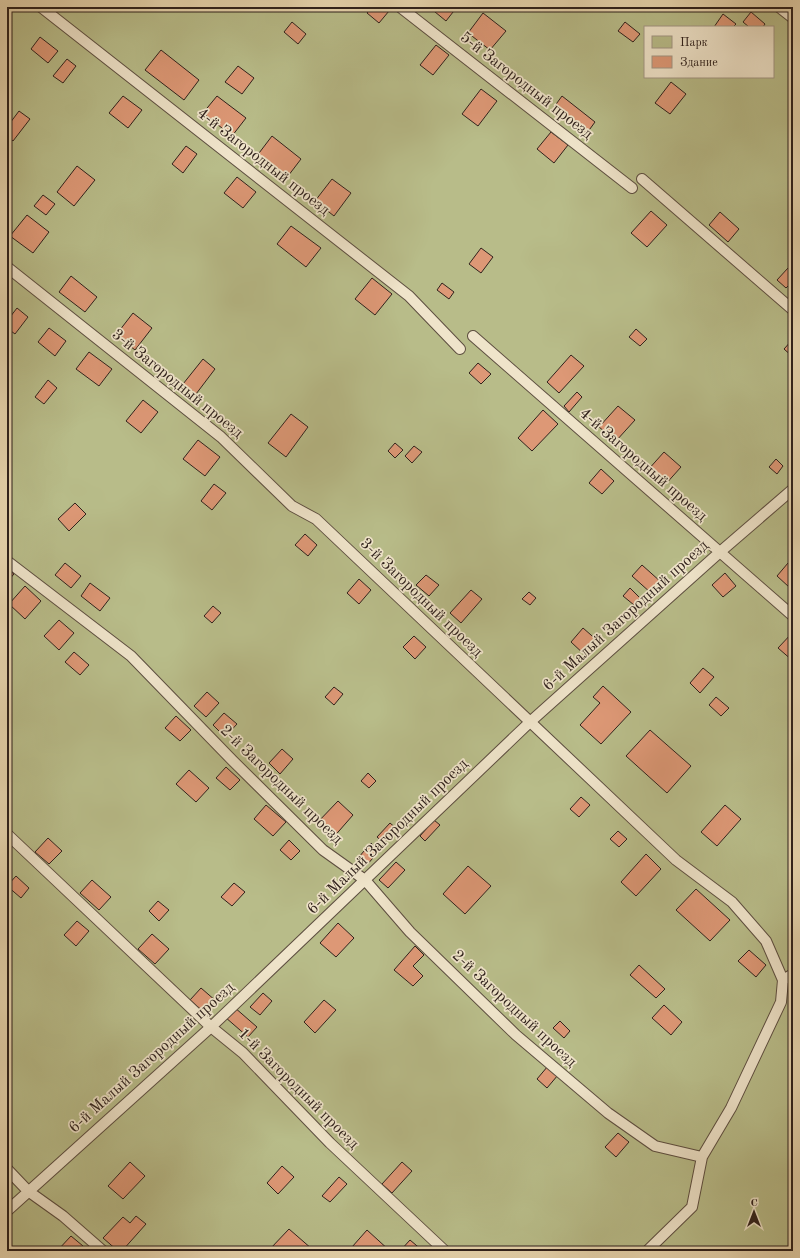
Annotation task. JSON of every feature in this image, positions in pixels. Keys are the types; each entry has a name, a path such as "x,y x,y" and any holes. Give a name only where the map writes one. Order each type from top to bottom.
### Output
{"lane":[{"name":"4-й Загородный проезд","path":"41,7 409,296 460,348"},
{"name":"5-й Загородный проезд","path":"400,7 632,188"},
{"path":"779,7 793,18"},
{"path":"642,179 793,310"},
{"name":"3-й Загородный проезд","path":"7,266 221,437 292,506 316,519 676,860 732,902 766,941 783,980"},
{"name":"4-й Загородный проезд","path":"473,336 793,616"},
{"name":"6-й Малый Загородный проезд","path":"7,1211 211,1026 530,722 720,552 793,489"},
{"name":"2-й Загородный проезд","path":"7,561 131,656 232,760 323,850 365,880 410,932 516,1035 608,1113 655,1146 702,1157"},
{"name":"1-й Загородный проезд","path":"7,834 211,1026 244,1053 330,1143 445,1251"},
{"path":"647,1251 692,1208 702,1157 731,1108 781,1002 783,980 793,974"},
{"path":"7,1169 28,1191 63,1216 103,1251"}],"green space":[{"path":"7,7 793,7 793,1251 7,1251"}],"building":[{"path":"372,7 384,7 389,11 379,23 367,13"},
{"path":"429,7 457,7 446,21"},
{"path":"751,12 765,24 764,26 748,26 743,22"},
{"path":"483,13 506,31 490,50 468,33"},
{"path":"723,14 736,24 734,26 715,26"},
{"path":"292,22 306,34 298,44 284,32"},
{"path":"625,22 640,34 633,42 618,31"},
{"path":"40,37 58,51 48,63 31,49"},
{"path":"436,45 449,55 433,75 420,65"},
{"path":"161,50 199,80 184,100 145,70"},
{"path":"67,59 76,66 63,83 53,76"},
{"path":"238,66 254,78 242,94 225,82"},
{"path":"671,82 686,94 670,114 655,103"},
{"path":"481,89 497,101 478,126 462,114"},
{"path":"123,96 142,110 128,128 109,113"},
{"path":"217,96 246,118 232,136 203,113"},
{"path":"562,96 595,122 587,133 554,107"},
{"path":"19,111 30,119 13,141 7,136 7,127"},
{"path":"551,132 568,145 554,163 537,149"},
{"path":"272,136 301,159 285,180 256,157"},
{"path":"186,146 197,154 183,173 172,164"},
{"path":"77,166 95,180 74,206 57,192"},
{"path":"237,177 256,192 243,208 224,193"},
{"path":"332,179 351,193 334,216 315,201"},
{"path":"43,195 55,204 46,215 34,206"},
{"path":"651,211 667,225 647,247 631,233"},
{"path":"720,212 739,229 728,242 709,225"},
{"path":"27,215 49,232 33,253 10,236"},
{"path":"291,226 321,248 306,267 277,244"},
{"path":"481,248 493,257 481,273 469,264"},
{"path":"788,268 793,273 793,281 786,288 777,280"},
{"path":"71,276 97,297 85,312 59,292"},
{"path":"372,278 392,294 375,315 355,299"},
{"path":"442,283 454,292 449,299 437,290"},
{"path":"17,308 28,317 15,334 7,328 7,321"},
{"path":"133,313 152,328 135,350 116,335"},
{"path":"49,328 66,341 55,356 38,342"},
{"path":"636,329 647,339 640,346 629,337"},
{"path":"793,339 793,357 784,349"},
{"path":"89,352 112,369 99,386 76,369"},
{"path":"571,355 584,366 559,393 547,382"},
{"path":"203,359 215,369 196,394 183,384"},
{"path":"478,363 491,374 481,384 469,373"},
{"path":"48,380 57,388 44,404 35,397"},
{"path":"577,392 582,397 569,412 564,406"},
{"path":"143,400 158,412 141,433 126,421"},
{"path":"618,406 635,420 616,441 599,427"},
{"path":"543,410 558,424 532,451 518,438"},
{"path":"291,414 308,427 286,457 268,443"},
{"path":"198,440 220,457 205,476 183,459"},
{"path":"395,443 403,450 395,458 388,451"},
{"path":"414,446 422,452 412,463 405,456"},
{"path":"664,452 681,467 664,486 647,471"},
{"path":"776,459 783,466 777,474 769,467"},
{"path":"601,469 614,481 602,494 589,483"},
{"path":"214,484 226,493 212,510 201,501"},
{"path":"75,503 86,514 69,531 58,519"},
{"path":"305,534 317,545 308,556 295,545"},
{"path":"65,563 81,576 71,588 55,575"},
{"path":"788,563 793,567 793,583 789,587 777,576"},
{"path":"642,565 661,582 651,593 632,576"},
{"path":"7,568 14,574 7,582"},
{"path":"725,573 736,586 723,597 712,585"},
{"path":"426,575 439,585 429,596 416,585"},
{"path":"359,579 371,590 359,604 347,593"},
{"path":"90,583 110,598 100,611 81,596"},
{"path":"25,586 41,601 25,619 9,604"},
{"path":"630,588 640,598 634,605 623,596"},
{"path":"471,590 482,599 461,623 450,613"},
{"path":"529,592 536,598 530,605 522,599"},
{"path":"213,606 221,613 212,623 204,616"},
{"path":"59,620 74,633 59,650 44,636"},
{"path":"583,628 599,642 586,656 571,642"},
{"path":"793,632 793,661 778,648"},
{"path":"414,636 426,647 415,659 403,647"},
{"path":"74,652 89,665 80,675 65,662"},
{"path":"703,668 714,677 700,693 690,683"},
{"path":"603,686 631,712 601,744 580,725 600,703 593,697"},
{"path":"334,687 343,694 334,705 325,697"},
{"path":"207,692 219,703 206,717 194,706"},
{"path":"716,697 729,708 721,716 709,705"},
{"path":"224,713 237,724 225,737 213,725"},
{"path":"176,716 191,730 180,741 165,728"},
{"path":"650,730 691,766 667,793 626,756"},
{"path":"282,749 293,759 280,774 269,763"},
{"path":"226,767 240,780 230,790 216,778"},
{"path":"189,770 209,788 196,802 176,784"},
{"path":"368,773 376,781 369,788 361,781"},
{"path":"581,797 590,805 579,817 570,809"},
{"path":"338,801 353,815 332,839 316,824"},
{"path":"266,805 286,822 273,836 254,819"},
{"path":"725,805 741,819 717,846 701,832"},
{"path":"434,820 440,825 425,841 420,836"},
{"path":"390,823 397,829 384,843 377,837"},
{"path":"618,831 627,839 619,847 610,839"},
{"path":"48,838 62,851 49,864 35,852"},
{"path":"289,840 300,851 291,860 280,850"},
{"path":"371,843 379,851 366,866 358,858"},
{"path":"646,854 661,869 636,896 621,882"},
{"path":"396,862 405,870 388,888 379,880"},
{"path":"468,866 491,886 465,914 443,894"},
{"path":"16,876 29,888 21,898 7,886"},
{"path":"92,880 111,897 99,910 80,893"},
{"path":"234,883 245,892 232,906 221,897"},
{"path":"696,889 730,920 710,941 676,910"},
{"path":"158,901 169,910 159,921 149,911"},
{"path":"77,921 89,931 76,946 64,935"},
{"path":"338,923 354,938 336,957 320,943"},
{"path":"152,934 169,949 155,964 138,949"},
{"path":"415,946 424,955 413,966 423,976 413,986 394,970"},
{"path":"749,950 766,965 756,977 738,961"},
{"path":"639,965 665,989 656,998 630,975"},
{"path":"201,988 216,1001 205,1013 190,1000"},
{"path":"263,993 272,1001 260,1015 250,1007"},
{"path":"324,1000 336,1010 315,1033 304,1022"},
{"path":"664,1005 682,1022 671,1035 652,1018"},
{"path":"234,1007 257,1027 248,1037 225,1017"},
{"path":"560,1021 570,1031 564,1038 553,1028"},
{"path":"548,1066 558,1075 547,1088 537,1079"},
{"path":"618,1133 629,1142 616,1157 605,1147"},
{"path":"130,1162 145,1176 123,1199 108,1186"},
{"path":"402,1162 412,1171 392,1193 382,1184"},
{"path":"282,1166 294,1177 278,1194 267,1183"},
{"path":"339,1177 347,1184 330,1202 322,1196"},
{"path":"136,1216 146,1224 122,1251 118,1251 103,1238 123,1217 130,1223"},
{"path":"289,1229 312,1249 311,1251 272,1251 270,1249"},
{"path":"367,1230 390,1251 356,1251 352,1247"},
{"path":"71,1236 83,1246 78,1251 57,1251"},
{"path":"410,1240 423,1251 400,1251"}]}
